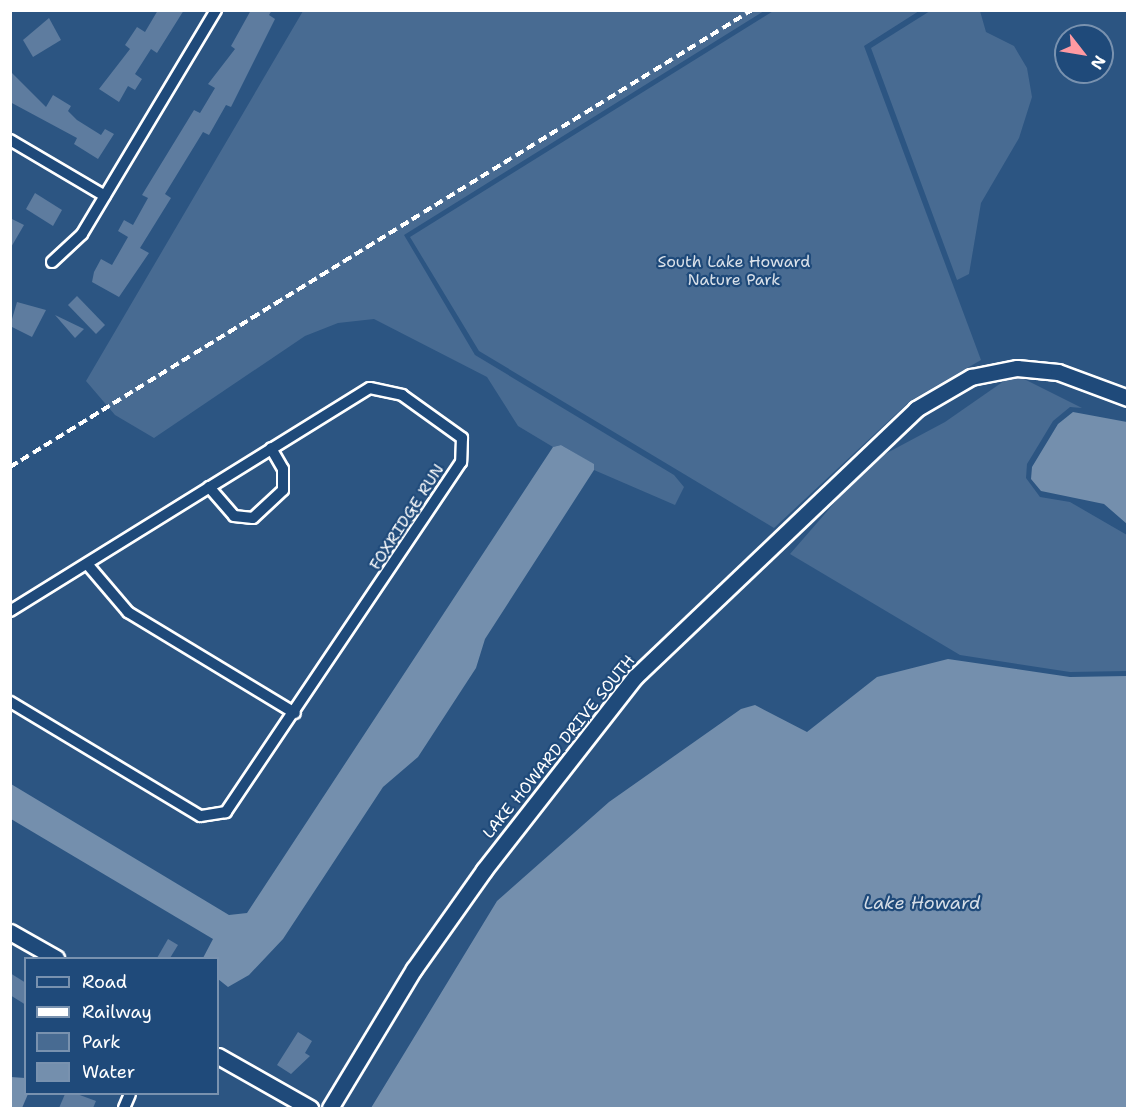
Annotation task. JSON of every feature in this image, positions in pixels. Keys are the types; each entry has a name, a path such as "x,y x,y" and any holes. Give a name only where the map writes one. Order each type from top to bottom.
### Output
{"street":[{"path":"52,262 82,234 216,10"},
{"path":"10,140 105,196"},
{"name":"LAKE HOWARD DRIVE SOUTH","path":"330,1108 414,969 478,879 636,677 916,409 960,381 987,372 1038,368 1128,398"},
{"name":"FOXRIDGE RUN","path":"10,611 88,565 271,448 374,388 402,395 462,438 461,462 239,798 217,818 200,816 10,702"},
{"path":"209,488 234,516 253,518 283,490 283,469 271,448"},
{"path":"88,565 128,612 295,713"},
{"path":"10,932 54,957"},
{"path":"219,1057 310,1108"},
{"path":"284,1095 295,1108"}],"green space":[{"name":"South Lake Howard Nature Park","path":"775,10 919,11 864,46 981,360 910,401 774,528 479,351 410,237"},
{"path":"303,11 764,11 404,235 475,355 674,475 684,487 675,505 594,470 593,464 561,445 553,447 518,426 487,377 374,319 338,323 305,336 154,438 115,415 86,381"},
{"path":"930,11 980,11 986,32 1014,46 1027,68 1032,97 1019,138 981,203 969,274 957,280 871,48"},
{"path":"1014,374 1082,408 1070,407 1053,421 1027,464 1026,478 1040,497 1070,502 1127,535 1127,671 1070,672 960,655 790,554 870,462 945,422"}],"water":[{"path":"1073,412 1127,422 1127,524 1104,504 1041,491 1031,479 1032,467 1058,424"},
{"path":"561,445 594,464 594,470 485,639 476,668 418,757 383,787 283,939 249,975 228,987 219,980 219,957 204,957 213,939 11,819 11,784 229,915 247,913 553,447"},
{"name":"Lake Howard","path":"948,659 1070,677 1127,676 1127,1108 371,1108 497,901 609,802 741,709 755,705 807,732 877,677"},
{"path":"11,1077 24,1078 24,1095 28,1095 22,1108 11,1108"}],"building":[{"path":"158,10 184,10 157,53 151,49 135,74 142,79 135,90 128,86 119,102 99,89 130,49 125,45 137,27 145,32"},
{"path":"251,10 272,10 269,15 275,19 231,107 226,105 209,135 203,132 165,194 171,198 140,248 149,253 119,297 92,282 94,272 101,259 112,265 128,237 118,231 124,220 133,225 148,198 142,195 194,110 200,113 215,88 208,84 235,49 231,46"},
{"path":"49,18 61,40 33,57 23,40"},
{"path":"10,71 46,107 53,95 71,106 68,111 77,120 101,135 105,129 114,134 98,159 74,144 77,138 10,102"},
{"path":"35,193 62,210 53,226 26,209"},
{"path":"10,218 24,225 10,249"},
{"path":"77,296 105,325 96,334 68,305"},
{"path":"17,302 46,310 32,337 10,326"},
{"path":"55,315 84,329 75,338"},
{"path":"168,939 178,945 171,957 158,957"},
{"path":"10,973 24,982 24,1004 10,995"},
{"path":"298,1032 312,1041 305,1053 310,1056 291,1074 277,1065"},
{"path":"65,1095 80,1095 96,1101 93,1108 59,1108"}],"railway":[{"path":"10,467 752,10"}]}
